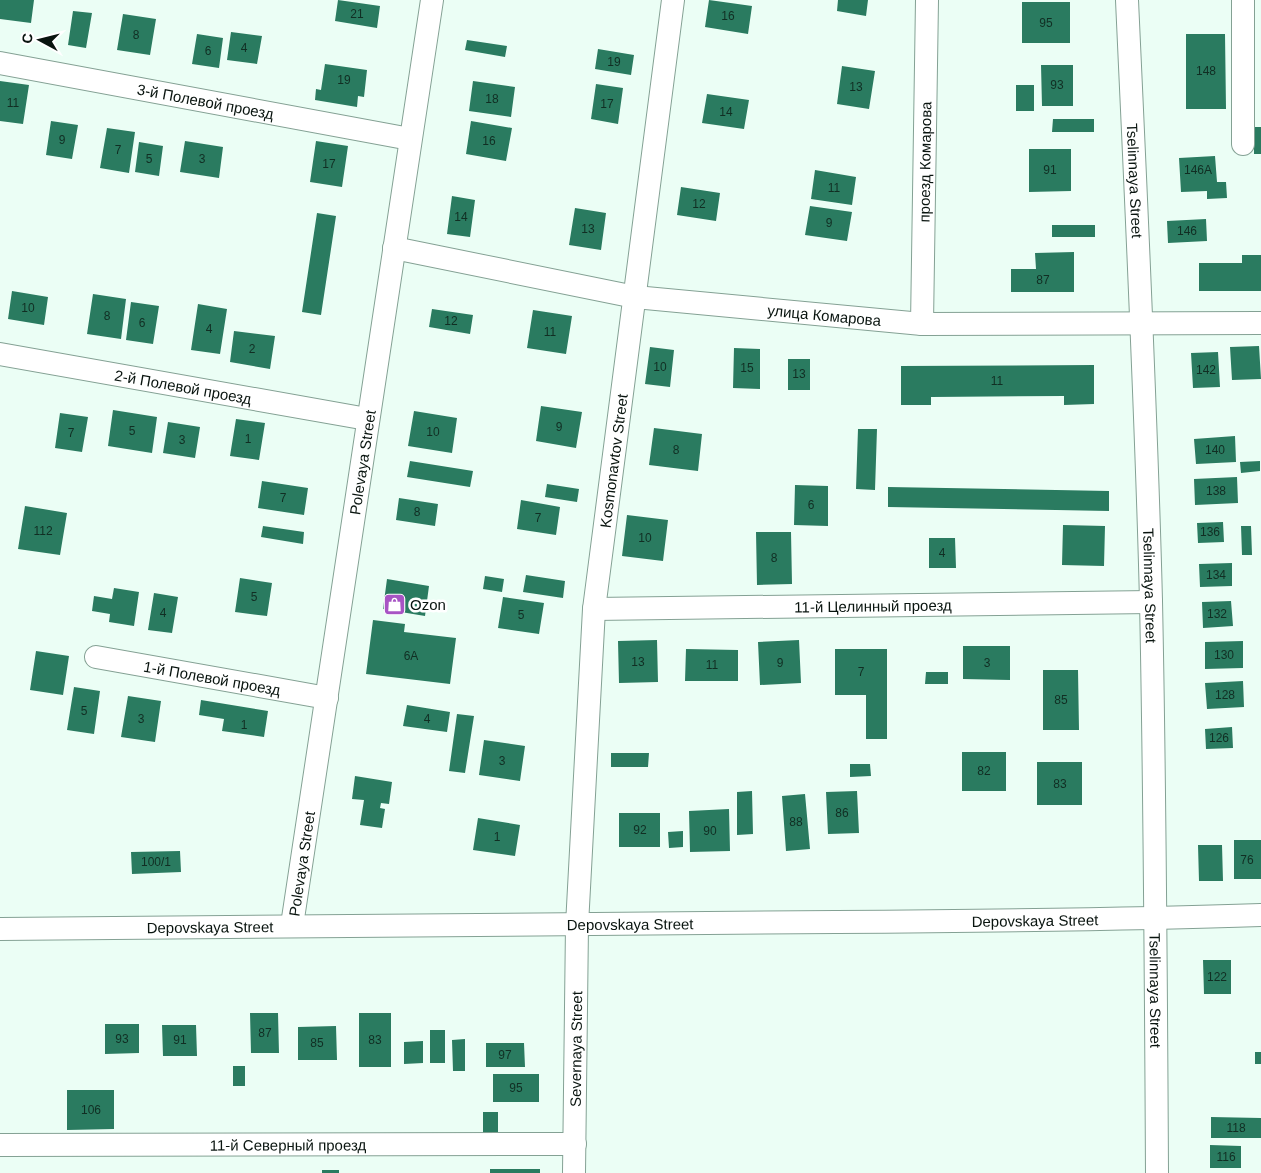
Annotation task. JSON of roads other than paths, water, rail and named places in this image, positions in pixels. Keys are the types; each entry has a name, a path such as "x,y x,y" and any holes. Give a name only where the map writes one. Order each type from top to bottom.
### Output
{"street":[{"name":"Polevaya Street","path":"292,925 367,419 432,0"},
{"name":"Kosmonavtov Street","path":"577,925 594,609 673,0"},
{"name":"проезд Комарова","path":"922,324 927,0"},
{"name":"Tselinnaya Street","path":"1127,0 1142,324 1151,602 1157,1173"},
{"path":"1243,0 1243,144"},
{"name":"3-й Полевой проезд","path":"0,63 410,139"},
{"name":"улица Комарова","path":"394,248 635,297 922,324 1261,323"},
{"name":"2-й Полевой проезд","path":"0,354 367,419"},
{"name":"11-й Целинный проезд","path":"594,609 1151,602"},
{"name":"1-й Полевой проезд","path":"96,657 327,698"},
{"name":"Depovskaya Street","path":"0,929 1155,919 1261,915"},
{"name":"Severnaya Street","path":"574,1173 577,925"},
{"name":"11-й Северный проезд","path":"0,1146 575,1144"}],"place":[{"name":"Ozon","path":"394,604"}]}
